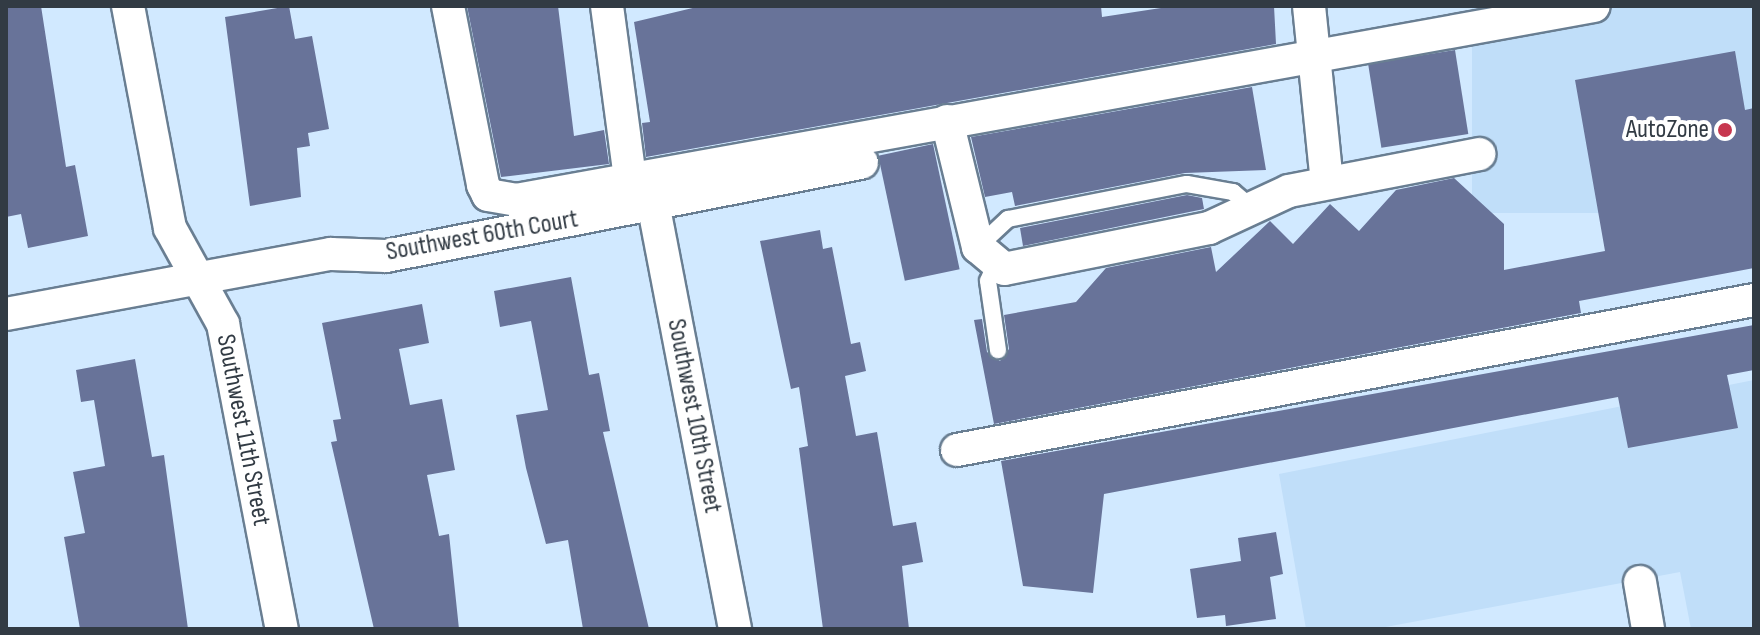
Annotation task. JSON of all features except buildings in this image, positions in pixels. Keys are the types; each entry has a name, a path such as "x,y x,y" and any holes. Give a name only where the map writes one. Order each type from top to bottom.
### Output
{"street":[{"name":"Southwest 11th Street","path":"128,6 170,228 223,324 282,629"},
{"path":"448,6 488,195 516,200 1315,53 1594,6"},
{"path":"607,6 630,178"},
{"path":"1309,6 1327,182"},
{"path":"947,121 986,257 1021,270 1209,228 1252,208 1327,182 1479,154"},
{"name":"Southwest 60th Court","path":"6,314 331,254 386,256 862,163"},
{"name":"Southwest 10th Street","path":"653,203 735,629"},
{"path":"957,450 1754,300"},
{"path":"1640,582 1648,629"}],"lane":[{"path":"998,350 986,257 1008,219 1187,184 1233,192 1252,208"}],"shaded area":[{"path":"1472,6 1754,6 1754,213 1472,213"},
{"path":"1754,380 1754,629 1691,629 1680,572 1375,629 1306,629 1279,474"}],"place":[{"name":"AutoZone","path":"1725,130"}]}
